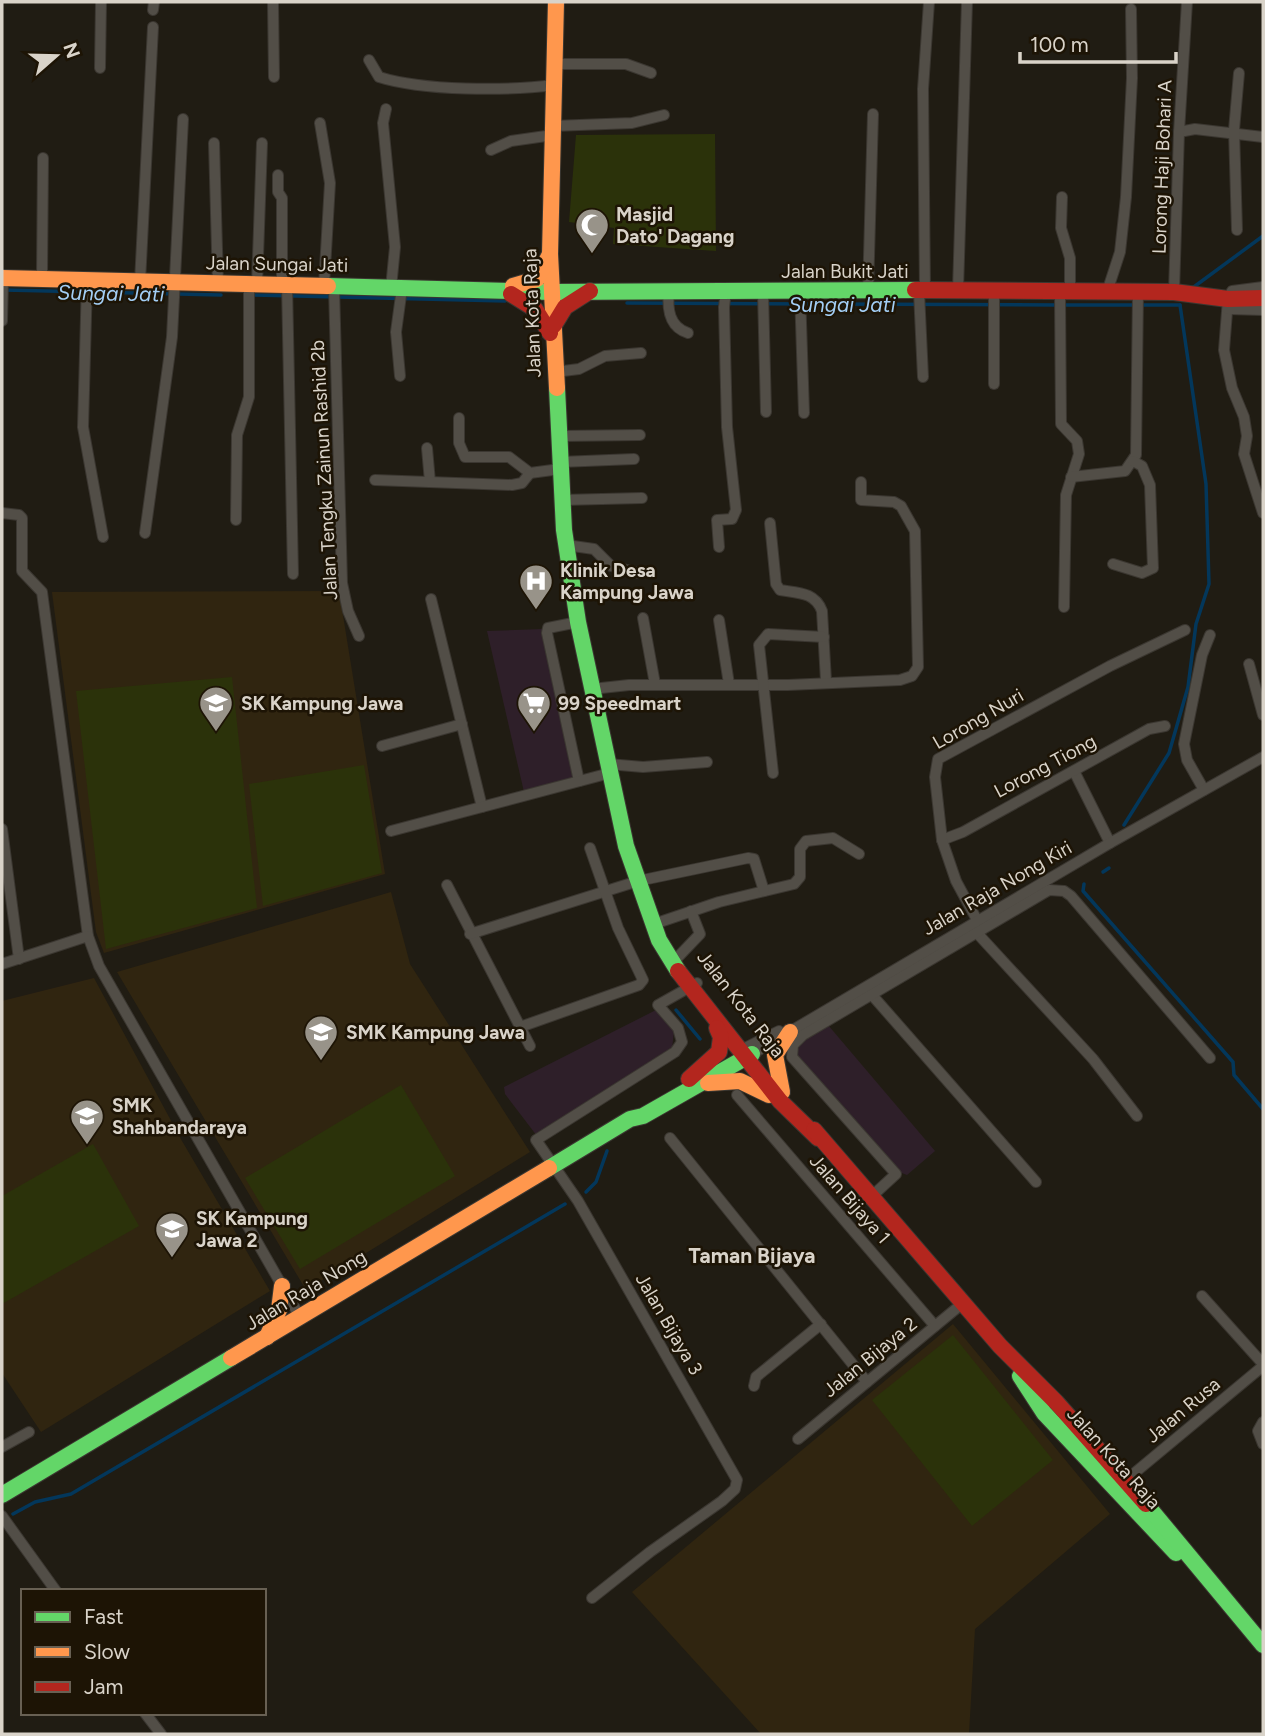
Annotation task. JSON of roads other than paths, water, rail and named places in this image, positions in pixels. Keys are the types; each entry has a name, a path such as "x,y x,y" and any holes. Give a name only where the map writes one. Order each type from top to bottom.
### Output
{"main road":[{"name":"Jalan Kota Raja","path":"556,2 550,254 566,545 578,622 626,846 656,928 678,957 693,986 781,1097 813,1127 818,1138 1000,1346 1056,1402 1119,1485 1161,1521 1211,1586 1263,1645"},
{"path":"496,290 537,279 550,254"},
{"name":"Jalan Sungai Jati","path":"3,284 42,279 87,287 140,282 175,290 218,284 253,284 286,290 398,293 496,290 551,292"},
{"path":"496,290 522,297 538,311 553,333"},
{"name":"Jalan Bukit Jati","path":"551,292 592,290 669,300 799,299 868,292 921,299 958,290 995,300 1107,292 1138,302 1183,293 1228,304 1263,298"},
{"path":"553,333 565,307 592,290"},
{"path":"656,928 712,1018 723,1042 721,1051 692,1083"},
{"path":"712,1018 746,1053"},
{"path":"781,1097 774,1057 777,1045 790,1032"},
{"name":"Jalan Raja Nong","path":"2,1494 630,1119 639,1108 746,1053"},
{"path":"692,1083 735,1079 781,1097"},
{"path":"265,1339 279,1310 282,1286"}],"street":[{"path":"100,68 101,2"},
{"path":"273,2 274,77"},
{"path":"923,377 923,89 929,2"},
{"path":"958,290 967,2"},
{"name":"Lorong Haji Bohari A","path":"1183,293 1179,132 1187,2"},
{"path":"1107,292 1120,252 1126,197 1132,78 1131,9"},
{"path":"140,282 153,27"},
{"path":"369,60 379,77 393,82 462,87 532,88 554,85"},
{"path":"555,64 626,64 651,73"},
{"path":"1237,230 1234,136 1239,73"},
{"path":"386,109 383,123 395,247 398,293 396,332 400,376"},
{"path":"868,292 873,114"},
{"path":"491,150 511,141 553,130 632,123 664,115"},
{"path":"145,533 165,405 175,290 183,119"},
{"name":"Jalan Tengku Zainun Rashid 2b","path":"320,123 330,183 331,291 342,583 348,611 359,636"},
{"path":"1179,132 1195,129 1234,136 1263,137"},
{"path":"214,143 218,284"},
{"path":"236,520 237,435 249,397 262,143"},
{"path":"42,279 43,158"},
{"path":"278,175 278,192 282,198 286,290 293,574"},
{"path":"1062,197 1061,228 1070,258 1065,293 1061,424 1077,441 1079,454 1066,495 1064,607"},
{"path":"2,321 3,284"},
{"path":"87,287 83,427 103,537"},
{"path":"1263,288 1232,291 1228,304 1224,350 1232,388 1244,417 1247,436 1244,454 1263,513"},
{"path":"719,547 718,520 732,519 736,510 727,426 725,299"},
{"path":"763,299 766,412"},
{"path":"799,299 803,413"},
{"path":"669,300 673,325 679,331 688,333"},
{"path":"994,384 995,300"},
{"path":"1071,477 1125,471 1136,455 1138,302"},
{"path":"1228,304 1263,310"},
{"path":"555,372 579,369 605,356 641,353"},
{"path":"459,418 458,443 465,457 509,457 530,473"},
{"path":"559,436 640,435"},
{"path":"427,448 430,482"},
{"path":"375,480 512,485 522,483 530,473 560,466 634,460"},
{"path":"1113,564 1142,573 1153,568 1150,485 1142,466 1133,461"},
{"path":"592,689 655,684 900,680 912,676 918,667 915,531 901,506 894,502 861,500 861,482"},
{"path":"562,500 642,498"},
{"path":"2,513 19,515 22,518 22,571 42,592 88,936 99,966 300,1318"},
{"path":"770,523 776,584 780,590 812,596 818,601 824,637 826,681"},
{"path":"566,545 594,549 611,566 639,573"},
{"path":"431,599 482,807"},
{"path":"643,618 655,684"},
{"path":"719,620 729,684"},
{"path":"578,622 548,628 579,781"},
{"name":"Lorong Nuri","path":"977,920 956,881 942,840 934,770 938,759 1110,666 1185,630"},
{"path":"773,773 758,658 763,638 768,634 824,637"},
{"path":"1204,790 1187,760 1184,744 1202,655 1210,635"},
{"path":"1249,664 1263,715"},
{"path":"382,747 462,724"},
{"name":"Lorong Tiong","path":"942,840 963,832 1149,729 1164,726"},
{"name":"Jalan Raja Nong Kiri","path":"746,1053 790,1032 977,920 1263,757"},
{"path":"391,831 579,781 609,768 707,762"},
{"path":"1074,771 1110,843"},
{"path":"2,829 19,958"},
{"path":"656,928 691,911 794,884 800,877 800,849 806,841 833,838 859,854"},
{"path":"520,1027 639,985 643,980 618,928 590,848"},
{"path":"470,934 638,881 748,858 754,859 757,865 764,891"},
{"path":"447,885 530,1046"},
{"path":"871,1197 896,1174 792,1057 796,1040 1046,892 1064,891 1210,1058"},
{"path":"678,957 700,934 691,911"},
{"path":"977,933 1093,1059 1137,1115"},
{"path":"2,964 88,936"},
{"name":"Jalan Bijaya 3","path":"592,1598 650,1552 722,1501 735,1489 736,1474 554,1164 536,1140 675,1052 682,1042 678,1028 658,1005 693,986"},
{"path":"872,995 1036,1182"},
{"path":"746,1053 808,1020"},
{"name":"Jalan Bijaya 1","path":"737,1096 936,1326"},
{"path":"670,1138 867,1382"},
{"path":"1202,1296 1263,1365"},
{"name":"Jalan Bijaya 2","path":"798,1438 963,1303"},
{"path":"754,1386 756,1377 821,1324"},
{"name":"Jalan Rusa","path":"1119,1485 1263,1365"},
{"path":"1261,1426 1263,1444"},
{"path":"2,1447 29,1432"},
{"path":"2,1516 55,1589"},
{"path":"147,1715 161,1734"}],"waterway":[{"name":"Sungai Jati","path":"1191,289 1263,236"},
{"name":"Sungai Jati","path":"4,290 221,295"},
{"name":"Sungai Jati","path":"254,295 505,301"},
{"name":"Sungai Jati","path":"627,303 1057,305"},
{"name":"Sungai Jati","path":"1065,305 1180,305"},
{"path":"1124,825 1169,753 1188,687 1196,624 1209,584 1206,484 1180,305"},
{"path":"1103,872 1109,868"},
{"path":"1084,884 1083,891 1233,1062 1234,1075 1263,1109"},
{"path":"676,1010 700,1039"},
{"path":"586,1192 596,1182 607,1151"},
{"path":"13,1514 35,1502 71,1494 565,1204"}],"place":[{"name":"Masjid Dato' Dagang","path":"592,255"},
{"name":"Klinik Desa Kampung Jawa","path":"536,611"},
{"name":"SK Kampung Jawa","path":"216,733"},
{"name":"99 Speedmart","path":"534,733"},
{"name":"SMK Kampung Jawa","path":"321,1062"},
{"name":"SMK Shahbandaraya","path":"87,1146"},
{"name":"SK Kampung Jawa 2","path":"172,1259"}],"district":[{"name":"Taman Bijaya","path":"752,1255"}]}
